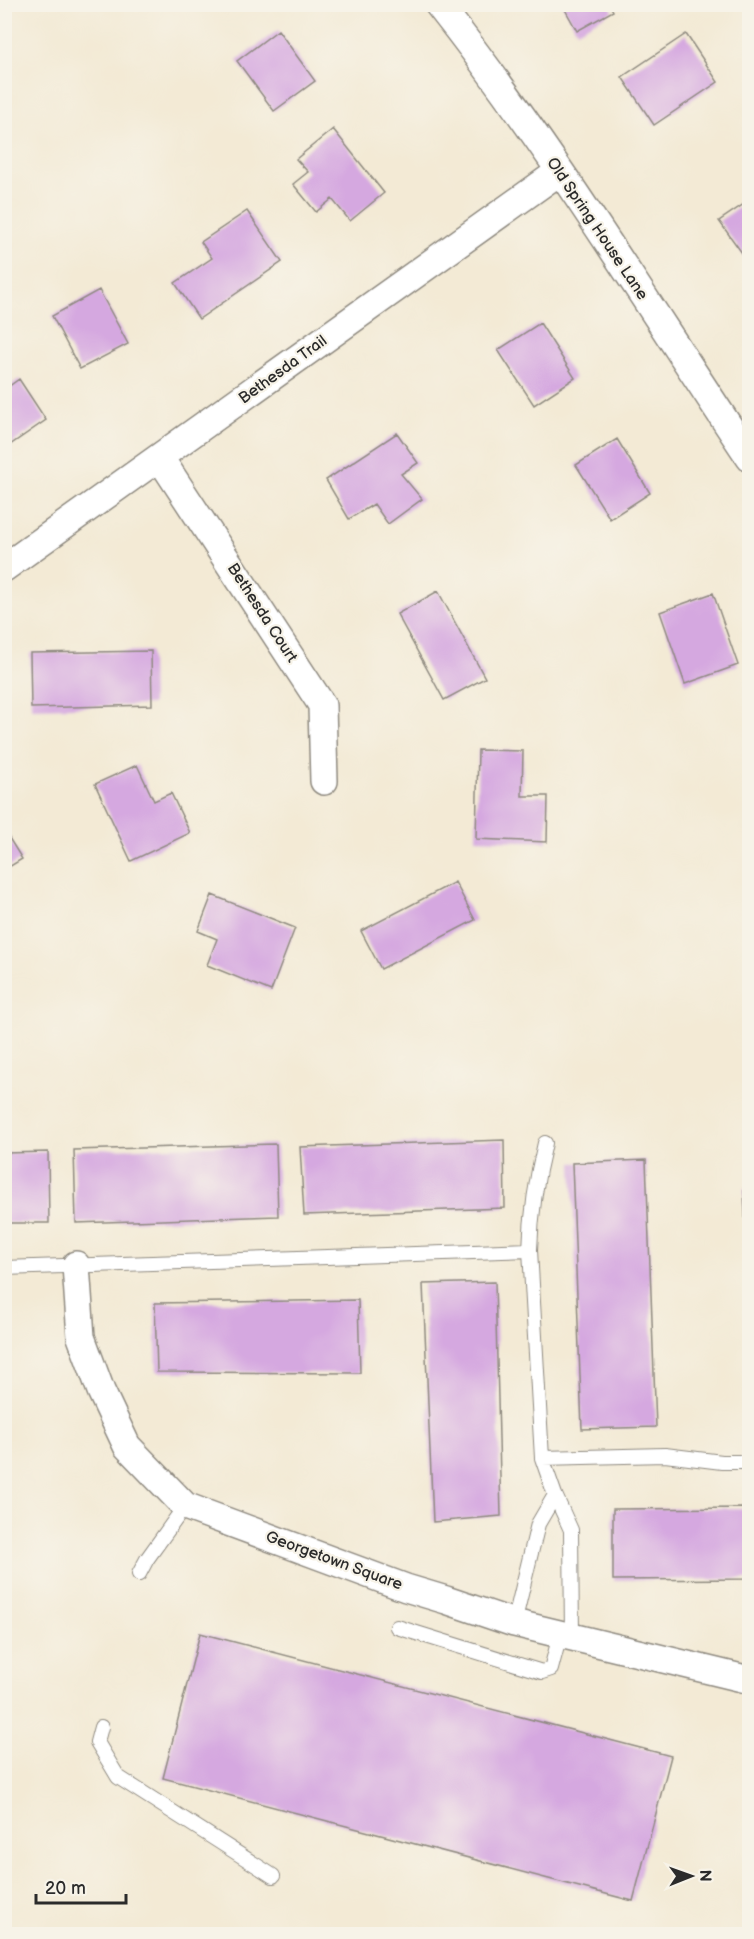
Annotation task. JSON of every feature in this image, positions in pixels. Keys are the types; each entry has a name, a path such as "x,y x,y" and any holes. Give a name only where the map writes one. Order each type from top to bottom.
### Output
{"street":[{"name":"Old Spring House Lane","path":"438,4 560,171 750,458"},
{"name":"Bethesda Trail","path":"4,568 560,171"},
{"name":"Bethesda Court","path":"160,458 322,705 324,781"},
{"name":"Georgetown Square","path":"76,1265 81,1337 101,1392 127,1446 185,1506 406,1588 514,1623 750,1680"}],"lane":[{"path":"398,1627 542,1672 551,1669 566,1636 571,1530 542,1458 530,1250 534,1196 545,1143"},
{"path":"4,1268 530,1250"},
{"path":"542,1458 664,1455 722,1462 750,1462"},
{"path":"514,1623 538,1524 555,1495"},
{"path":"139,1575 147,1559 185,1506"},
{"path":"101,1727 97,1742 118,1777 273,1876"}],"building":[{"path":"562,4 609,4 613,11 577,31"},
{"path":"278,30 315,81 274,111 237,61"},
{"path":"686,34 718,82 654,125 622,77"},
{"path":"333,129 384,193 350,221 332,199 316,212 293,184 308,172 296,159"},
{"path":"750,200 750,264 719,221"},
{"path":"247,211 282,262 199,319 175,283 212,258 201,242"},
{"path":"99,290 128,344 80,369 52,316"},
{"path":"540,323 575,378 534,405 498,350"},
{"path":"19,379 46,420 4,449 4,390"},
{"path":"397,433 418,463 401,474 422,499 388,524 374,504 349,519 326,480"},
{"path":"617,439 650,493 610,519 576,465"},
{"path":"438,591 485,678 444,700 397,614"},
{"path":"713,593 738,665 685,684 660,612"},
{"path":"151,651 152,705 31,708 30,653"},
{"path":"478,750 523,751 522,796 548,796 547,842 476,839"},
{"path":"137,765 154,801 171,793 190,833 131,861 95,784"},
{"path":"4,830 22,859 4,870"},
{"path":"455,882 475,920 381,969 361,931"},
{"path":"212,895 295,928 271,991 207,965 217,939 198,931"},
{"path":"504,1140 505,1208 304,1215 300,1147"},
{"path":"276,1144 278,1216 76,1223 74,1150"},
{"path":"48,1152 49,1223 4,1223 4,1153"},
{"path":"646,1160 656,1427 582,1429 572,1163"},
{"path":"744,1188 750,1188 750,1290 748,1291"},
{"path":"495,1282 501,1516 433,1522 423,1284"},
{"path":"358,1300 360,1373 157,1372 155,1303"},
{"path":"750,1508 750,1579 613,1580 613,1509"},
{"path":"200,1633 671,1756 633,1901 163,1778"}]}
